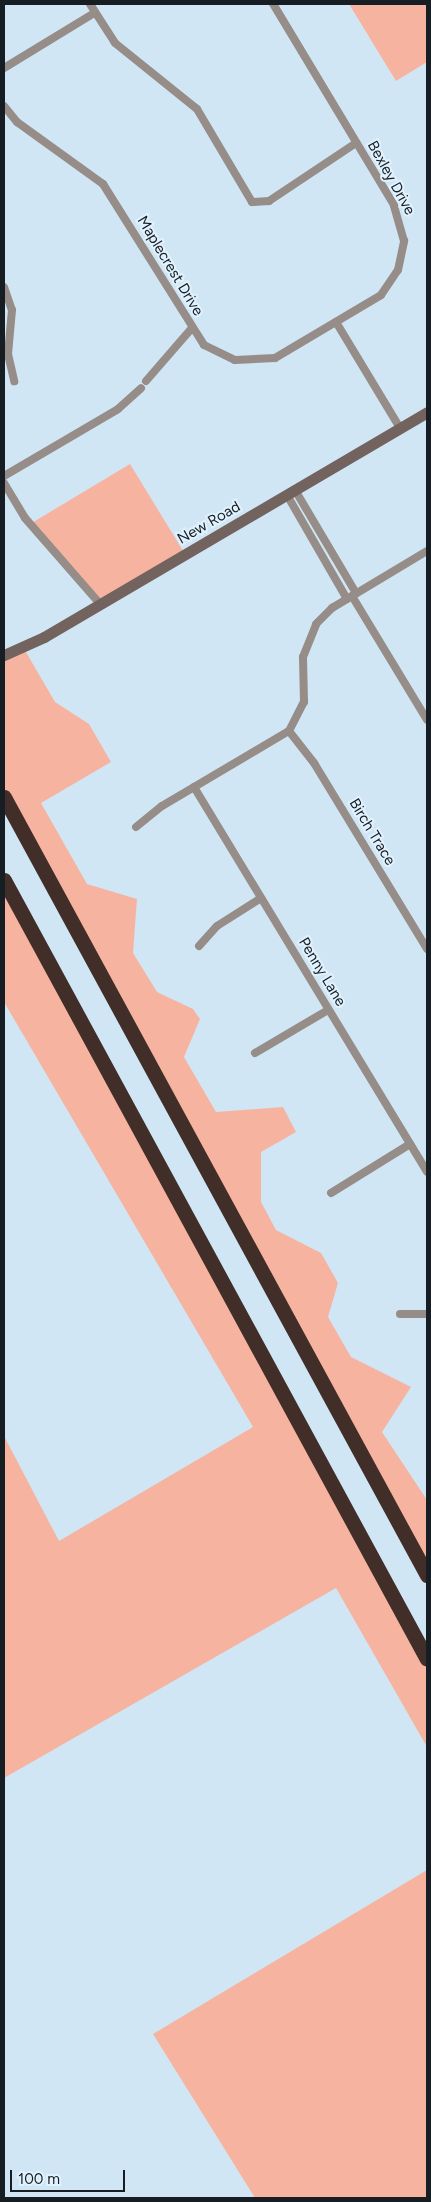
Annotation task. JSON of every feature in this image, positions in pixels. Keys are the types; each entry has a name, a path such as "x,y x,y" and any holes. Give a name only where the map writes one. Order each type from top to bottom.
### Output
{"highway":[{"path":"4,797 427,1576"},
{"path":"4,880 427,1659"}],"street":[{"path":"90,4 94,13 119,47 197,109 252,202 269,201 356,143"},
{"name":"Bexley Drive","path":"273,4 398,214 404,249 398,270 386,289 336,322"},
{"path":"4,68 94,13"},
{"name":"Maplecrest Drive","path":"4,106 17,122 104,184 191,329 217,354 254,362 281,355 336,322"},
{"path":"4,287 12,310 8,354 14,381"},
{"path":"336,322 400,428"},
{"path":"146,381 191,329"},
{"path":"4,476 118,409 141,388"},
{"name":"New Road","path":"4,656 100,604 427,412"},
{"path":"4,483 25,518 100,604"},
{"path":"291,492 427,720"},
{"path":"136,827 194,787 289,731 304,702 303,657 309,635 325,614 427,551"},
{"name":"Birch Trace","path":"289,731 314,762 427,950"},
{"name":"Penny Lane","path":"194,787 427,1172"},
{"path":"199,946 217,926 261,898"},
{"path":"256,1053 328,1010"},
{"path":"331,1192 410,1144"},
{"path":"400,1314 427,1314"}],"shaded area":[{"path":"349,4 427,4 427,62 396,81"},
{"path":"130,464 185,554 100,604 30,524"},
{"path":"23,647 55,702 89,724 111,762 41,803 87,884 137,899 133,953 157,992 193,1009 200,1019 184,1057 216,1112 283,1107 296,1132 261,1152 261,1202 276,1230 321,1253 338,1283 328,1317 351,1357 411,1387 382,1432 427,1500 427,1575 4,797 4,655"},
{"path":"4,880 427,1659 427,1747 336,1588 4,1778 4,1436 59,1541 253,1427 4,1002"},
{"path":"427,1870 427,2198 255,2198 153,2034"}]}
